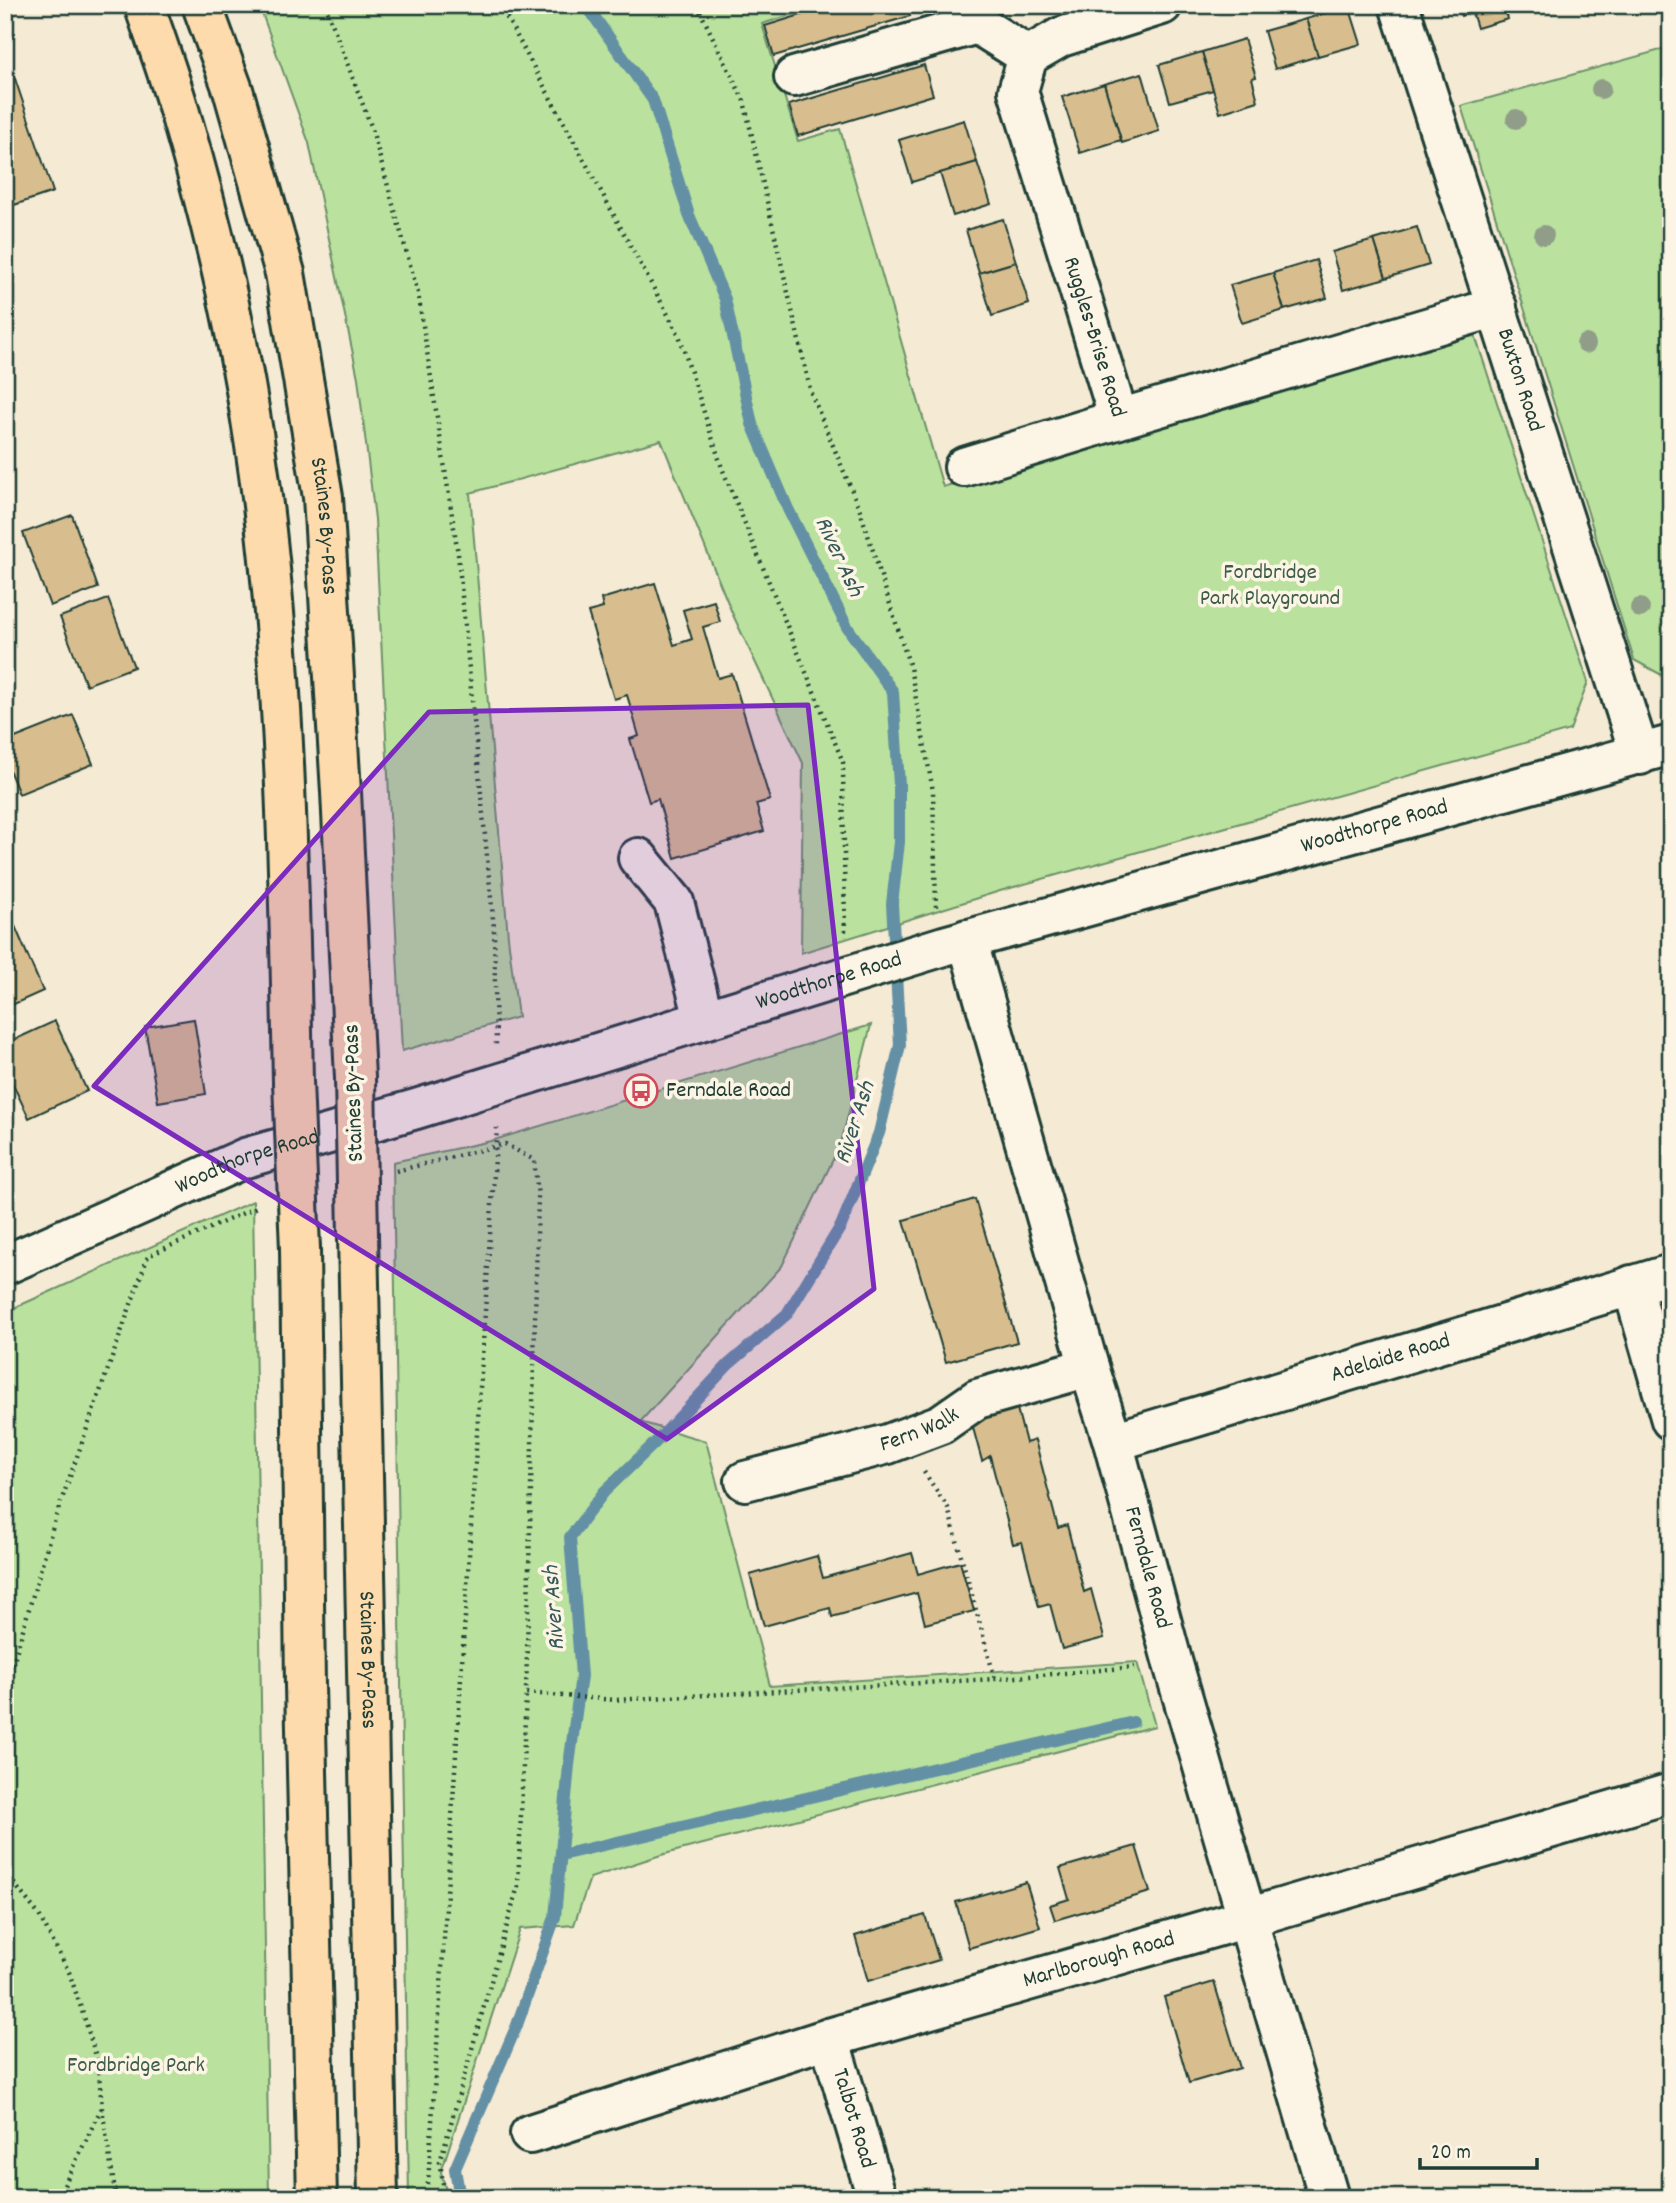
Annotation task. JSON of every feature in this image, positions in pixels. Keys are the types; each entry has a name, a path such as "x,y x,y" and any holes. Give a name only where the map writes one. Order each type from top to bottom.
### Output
{"highway":[{"path":"144,5 182,117 219,252 240,355 260,474 279,669 290,911 300,1249 305,1699 317,2198"},
{"name":"Staines By-Pass","path":"202,5 233,90 285,273 323,497 355,1078 378,2198"}],"street":[{"path":"794,77 977,24 1028,56 1062,37 1162,5"},
{"name":"Buxton Road","path":"1399,5 1497,307 1655,750"},
{"name":"Ruggles-Brise Road","path":"1028,56 1018,91 1119,419 1497,307"},
{"path":"964,467 1119,419"},
{"name":"Woodthorpe Road","path":"6,1264 245,1158 497,1084 943,946 1655,750"},
{"path":"638,858 674,902 704,1019"},
{"name":"Ferndale Road","path":"943,946 1113,1442 1173,1664 1329,2198"},
{"name":"Adelaide Road","path":"1113,1442 1671,1274"},
{"path":"1632,1285 1671,1420"},
{"name":"Fern Walk","path":"745,1480 888,1444 941,1424 977,1399 1088,1367"},
{"name":"Marlborough Road","path":"530,2134 829,2038 1671,1793"},
{"name":"Talbot Road","path":"829,2038 877,2198"}],"path":[{"path":"325,5 371,126 418,293 458,554 494,929 497,1128 427,2198"},
{"path":"500,5 679,335 722,468 843,762 863,971"},
{"path":"697,5 744,101 811,393 860,510 909,667 933,791 935,902 943,946"},
{"path":"497,1128 510,1124"},
{"path":"445,2198 439,2162 518,1886 526,1693 538,1196 534,1160 505,1144 496,1146"},
{"path":"5,1691 56,1516 148,1256"},
{"path":"913,1434 923,1471 948,1508 995,1679"},
{"path":"526,1693 615,1700 995,1679 1173,1664"},
{"path":"5,1872 38,1915 69,1972 98,2063 116,2198"},
{"path":"58,2198 102,2108"}],"highlighted area":[{"path":"808,705 874,1289 667,1439 94,1086 429,712"}],"green space":[{"name":"Fordbridge Park Playground","path":"259,5 823,5 762,24 798,141 840,129 943,487 1472,326 1588,682 1570,730 1000,891 801,953 803,763 733,615 661,440 470,493 508,937 518,1017 402,1051 375,519 358,378 309,143"},
{"path":"993,5 1057,5 1033,13"},
{"path":"1671,47 1671,680 1634,660 1461,106"},
{"path":"871,1025 841,1143 782,1266 640,1422 706,1441 770,1686 1137,1662 1155,1726 661,1855 590,1878 574,1925 520,1929 441,2172 448,2198 409,2198 393,1162 491,1141"},
{"name":"Fordbridge Park","path":"253,1201 269,2198 5,2198 5,1312"}],"building":[{"path":"833,5 906,5 910,16 774,56 765,26"},
{"path":"1458,5 1504,5 1508,19 1477,28 1472,12 1461,16"},
{"path":"1349,6 1361,44 1318,56 1306,19"},
{"path":"1306,19 1318,56 1275,69 1264,31"},
{"path":"1244,39 1256,77 1252,78 1258,101 1220,113 1202,52"},
{"path":"5,49 53,192 5,208"},
{"path":"1202,52 1213,90 1170,102 1159,65"},
{"path":"924,65 933,95 798,136 789,105"},
{"path":"1142,73 1159,131 1122,143 1104,84"},
{"path":"1104,84 1121,140 1080,153 1062,97"},
{"path":"964,120 977,162 912,182 899,140"},
{"path":"977,162 991,204 953,216 940,173"},
{"path":"1003,219 1016,262 979,273 966,230"},
{"path":"1417,227 1429,265 1386,278 1374,240"},
{"path":"1374,240 1386,278 1343,290 1332,252"},
{"path":"1316,260 1327,298 1284,310 1273,273"},
{"path":"1016,262 1029,304 992,316 979,273"},
{"path":"1273,273 1284,310 1242,323 1230,285"},
{"path":"72,515 98,588 50,606 23,533"},
{"path":"655,583 674,645 692,639 683,610 714,601 720,622 703,627 718,678 732,674 770,800 756,804 764,831 675,858 658,799 649,802 630,739 639,736 627,695 614,699 588,612 603,608 601,599"},
{"path":"108,599 134,667 86,685 60,617"},
{"path":"73,715 93,764 19,794 5,760 5,742"},
{"path":"5,903 43,991 5,1008"},
{"path":"194,1019 206,1094 158,1102 145,1027"},
{"path":"55,1021 87,1091 29,1118 5,1068 5,1044"},
{"path":"975,1199 1017,1342 946,1362 904,1220"},
{"path":"1015,1401 1026,1443 1035,1440 1058,1528 1067,1525 1084,1592 1091,1589 1104,1638 1062,1649 1050,1604 1039,1607 1022,1542 1013,1544 990,1456 982,1461 969,1413"},
{"path":"912,1553 918,1574 960,1562 974,1611 925,1624 917,1593 832,1617 830,1608 764,1626 750,1575 817,1556 823,1578"},
{"path":"1136,1846 1150,1892 1055,1920 1050,1905 1069,1899 1060,1868"},
{"path":"1026,1882 1040,1927 969,1948 956,1902"},
{"path":"925,1915 939,1960 868,1981 855,1936"},
{"path":"1214,1982 1240,2068 1189,2083 1164,1997"},
{"path":"1279,2189 1282,2198 1249,2198"}],"waterway":[{"name":"River Ash","path":"460,2198 455,2169 517,2025 555,1917 569,1765 581,1676 570,1537 604,1492 662,1436 728,1365 787,1314 841,1226 879,1133 900,1045 892,904 899,842 899,785 893,692 847,627 788,509 752,424 725,299 689,215 653,100 586,5"},
{"path":"561,1855 1133,1722"}],"place":[{"name":"Ferndale Road","path":"641,1091"}]}
